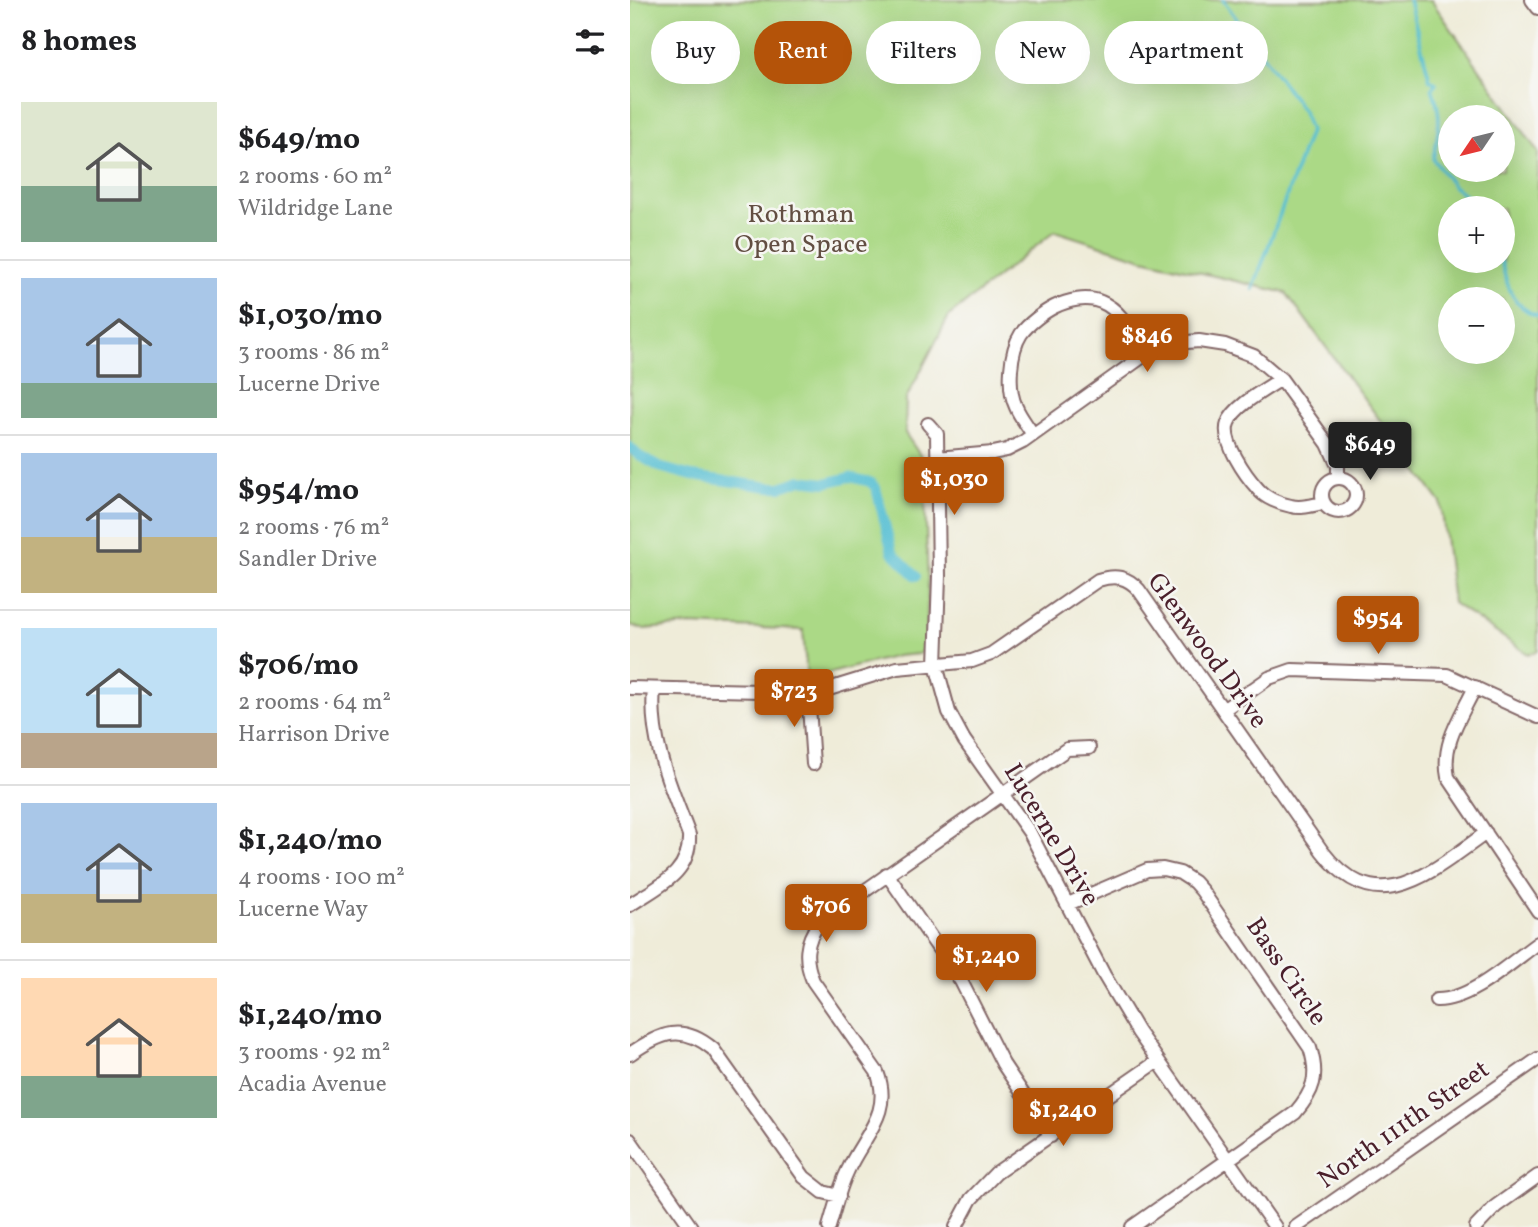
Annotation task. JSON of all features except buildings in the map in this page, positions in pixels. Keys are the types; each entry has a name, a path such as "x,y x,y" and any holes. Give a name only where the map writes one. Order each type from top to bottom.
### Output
{"street":[{"path":"1532,0 1538,8"},
{"path":"1033,435 1016,407 1011,382 1014,355 1020,335 1050,309 1082,298 1100,301 1119,316 1146,354"},
{"path":"937,458 1007,450 1033,435 1146,354 1175,343 1199,341 1225,345 1254,356 1281,379 1328,444 1338,466 1338,478"},
{"path":"1281,379 1233,413 1226,430 1227,442 1258,490 1270,498 1291,506 1304,507 1323,503"},
{"name":"Lucerne Drive","path":"929,424 937,434 939,576 936,665 949,712 964,740 1030,833 1104,975 1157,1061 1275,1227"},
{"path":"1346,479 1357,492 1352,508 1344,512 1336,513 1323,503 1321,494 1330,480 1346,479"},
{"name":"Glenwood Drive","path":"630,688 808,692 832,688 897,668 963,664 990,654 1098,580 1110,576 1122,577 1139,590 1331,863 1355,880 1387,887 1408,884 1422,878 1486,834"},
{"path":"1223,710 1269,678 1292,670 1447,675 1538,717"},
{"path":"1475,687 1447,746 1445,762 1448,777 1538,911"},
{"path":"630,905 677,873 686,862 690,849 689,835 659,754 653,728 654,689"},
{"path":"808,692 813,764"},
{"path":"829,1227 847,1171 879,1115 883,1099 877,1072 813,981 806,957 807,945 819,923 1002,793 1067,749 1089,748"},
{"name":"Bass Circle","path":"1068,904 1147,870 1163,869 1180,873 1202,891 1310,1048 1315,1074 1307,1100 1295,1113 1132,1227"},
{"path":"887,874 961,981 1003,1064 1051,1136"},
{"path":"1436,1000 1450,1000 1465,994 1538,943"},
{"path":"630,1054 652,1039 670,1033 687,1034 703,1041 713,1049 804,1177 823,1192 839,1196"},
{"name":"North 111th Street","path":"1296,1227 1538,1059"},
{"path":"956,1227 971,1199 987,1181 1157,1061"},
{"path":"630,1140 691,1227"},
{"path":"1476,1227 1496,1206 1538,1176"}],"green space":[{"name":"Rothman Open Space","path":"630,0 1431,0 1505,105 1438,105 1438,182 1516,182 1516,121 1538,152 1538,651 1528,654 1453,603 1441,503 1286,293 1143,259 1055,231 949,316 906,399 905,433 924,461 928,589 926,649 919,654 897,656 807,679 803,630 690,625 644,629 630,625"}],"waterway":[{"path":"1223,0 1303,111 1310,131 1253,289"},
{"path":"1409,0 1430,80 1436,83 1432,88 1438,107 1439,123 1433,159 1453,186 1466,196"},
{"path":"1504,273 1516,301 1538,316"},
{"path":"630,447 659,467 692,476 769,487 781,487 801,480 825,483 850,477 870,482 876,488 892,552 916,576"}]}
